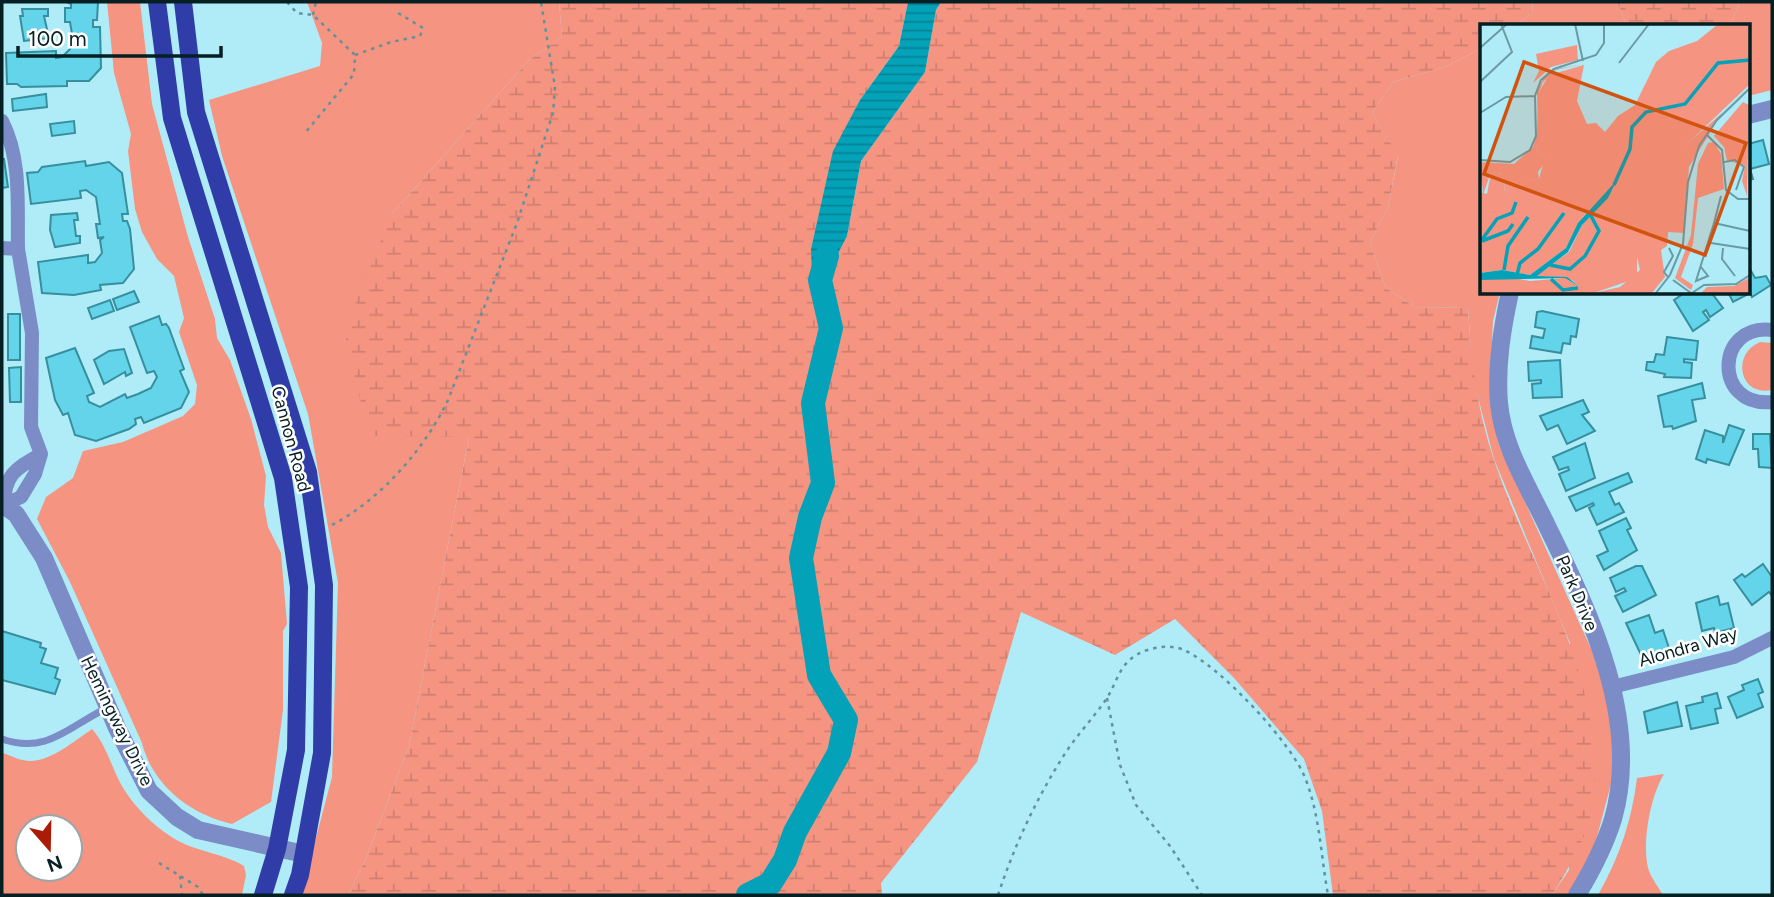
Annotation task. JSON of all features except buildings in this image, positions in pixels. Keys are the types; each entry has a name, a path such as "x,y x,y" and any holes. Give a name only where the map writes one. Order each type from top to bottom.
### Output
{"main road":[{"name":"Cannon Road","path":"157,2 172,118 283,478 299,587 296,750 277,849 263,895"},
{"name":"Cannon Road","path":"183,2 196,112 308,472 324,585 322,753 304,854 293,895"}],"street":[{"path":"1750,114 1772,109"},
{"path":"2,121 17,173 18,249 32,333 31,427 41,454 16,468 4,488 3,504"},
{"path":"2,248 18,249"},
{"name":"Park Drive","path":"1510,294 1500,339 1499,404 1512,455 1556,544 1602,652 1612,687 1620,745 1613,818 1590,873 1577,895"},
{"path":"1772,330 1751,332 1740,338 1728,361 1729,374 1741,395 1752,401 1772,402"},
{"name":"Hemingway Drive","path":"3,504 16,514 44,558 143,782 177,817 214,835 304,854"},
{"name":"Alondra Way","path":"1612,687 1734,657 1772,638"}],"lane":[{"path":"2,739 22,746 47,743 108,708"}],"path":[{"path":"287,2 297,13 313,15 355,55 354,74 305,133"},
{"path":"313,15 316,2"},
{"path":"317,534 346,517 377,493 435,428 448,400 517,223 553,113 555,87 541,2"},
{"path":"355,55 391,42 421,36 423,28 398,13"},
{"path":"998,895 1012,854 1035,805 1068,750 1107,698 1122,666 1139,654 1164,647 1183,649 1209,665 1244,698 1306,778 1314,806 1328,895"},
{"path":"1107,698 1120,765 1136,805 1170,846 1202,895"},
{"path":"159,863 198,887 203,895"},
{"path":"180,876 182,895"}],"green space":[{"path":"107,2 140,2 152,104 188,237 215,319 217,338 230,360 251,419 266,476 264,505 268,527 281,553 287,624 283,631 283,710 271,802 232,824 188,805 164,785 155,772 70,582 37,519 46,497 73,478 83,451 123,442 183,416 195,404 197,385 179,332 184,318 174,276 157,259 142,232 135,209 128,151 131,134 114,73"},
{"path":"307,2 559,2 562,37 529,60 391,215 469,437 409,746 366,858 348,895 301,895 332,777 338,583 308,414 222,156 209,100 320,66 322,43"},
{"path":"559,2 908,2 899,46 860,100 823,201 811,249 847,236 861,161 925,72 936,10 941,2 1533,2 1532,13 1518,24 1480,24 1480,49 1445,67 1393,82 1372,113 1398,155 1388,207 1370,243 1386,288 1415,307 1468,308 1476,385 1488,441 1578,669 1589,713 1594,757 1593,804 1583,839 1552,895 1333,895 1322,811 1304,759 1234,678 1175,619 1115,655 1021,612 977,762 881,883 882,895 348,895 366,858 409,746 469,437 369,436 344,332 391,215 529,60 562,37"},
{"path":"1533,2 1617,2 1626,24 1518,24 1532,13"},
{"path":"1617,2 1740,2 1731,24 1626,24"},
{"path":"1740,2 1772,2 1772,90 1750,96 1750,24 1731,24"},
{"path":"1480,49 1480,294 1500,294 1493,321 1490,383 1498,442 1601,671 1612,727 1612,780 1593,852 1568,895 1552,895 1569,870 1570,643 1494,459 1473,378 1468,308 1415,307 1386,288 1370,243 1388,207 1398,156 1372,113 1393,82 1445,67"},
{"path":"1760,342 1772,343 1772,390 1752,387 1743,373 1745,356"},
{"path":"92,729 102,743 125,791 157,827 179,841 244,866 246,875 242,895 2,895 2,753 32,761 59,751"},
{"path":"1664,774 1651,808 1646,848 1649,871 1663,895 1598,895 1624,838 1637,778"}],"water":[{"path":"908,2 941,2 936,10 925,72 861,161 847,236 813,302 811,249 833,151 860,100 899,46"}],"waterway":[{"path":"748,895 770,884 785,860 795,832 839,753 846,720 819,675 801,558 810,517 823,483 813,403 831,328 820,280 827,256"}]}
